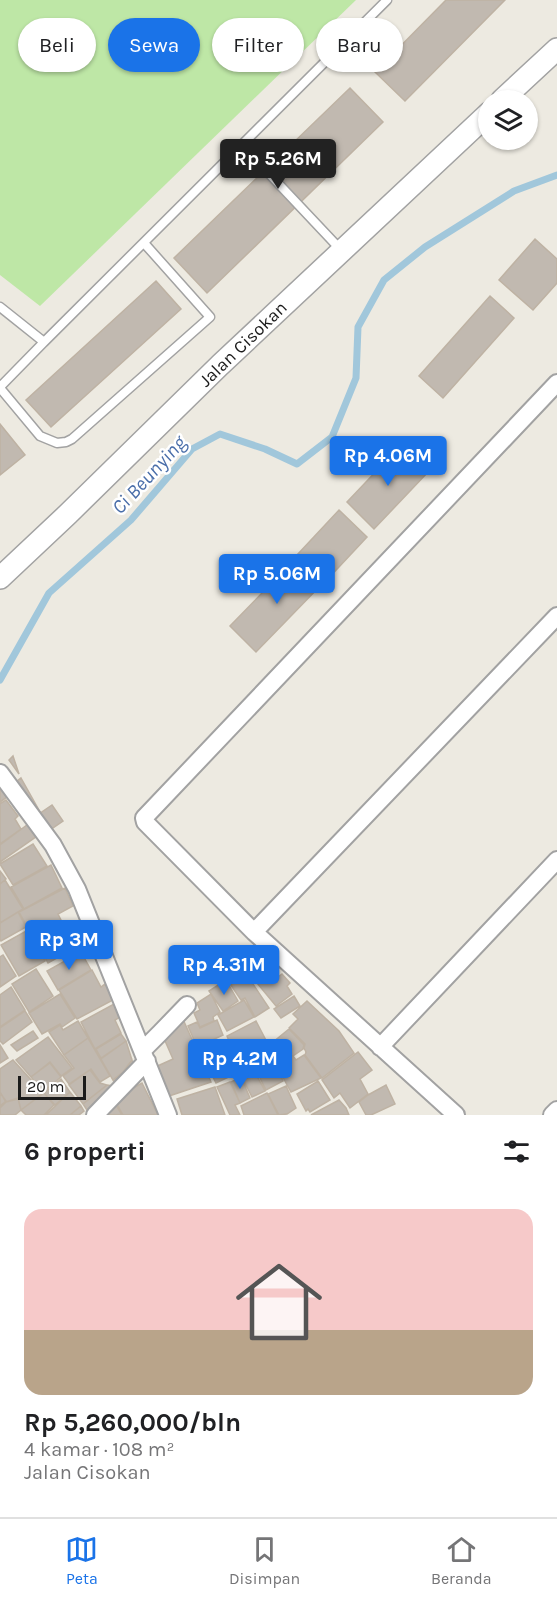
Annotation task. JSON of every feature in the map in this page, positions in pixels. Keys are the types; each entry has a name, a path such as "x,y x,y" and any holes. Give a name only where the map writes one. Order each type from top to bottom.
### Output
{"street":[{"path":"513,90 557,49"},
{"name":"Jalan Cisokan","path":"0,578 220,365 478,123"},
{"path":"456,1115 254,932 145,822 144,818 557,383"},
{"path":"254,932 557,616"},
{"path":"0,773 53,845 77,890 168,1115"},
{"path":"380,1047 557,860"},
{"path":"95,1115 187,1005"},
{"path":"552,1115 557,1110"}],"lane":[{"path":"144,243 210,317 72,439 57,443 40,436 0,387 44,342 144,243 242,146 387,0"},
{"path":"242,146 342,251"},
{"path":"0,307 44,342"}],"green space":[{"path":"0,0 356,0 337,18 316,18 316,39 304,50 304,18 212,18 212,72 282,72 40,306 0,275"}],"building":[{"path":"446,0 505,0 405,101 375,72 403,72 403,44"},
{"path":"350,88 383,122 207,293 174,258"},
{"path":"535,239 557,259 557,283 533,310 499,280"},
{"path":"156,281 181,309 51,427 26,400"},
{"path":"490,296 514,318 443,398 419,376"},
{"path":"0,424 25,455 0,475"},
{"path":"402,444 429,471 374,529 347,502"},
{"path":"339,510 367,537 325,582 297,555"},
{"path":"297,557 323,583 256,652 230,626"},
{"path":"13,756 19,774 9,760"},
{"path":"21,778 40,812 38,813 16,782"},
{"path":"0,787 7,797 0,802"},
{"path":"6,800 18,816 15,819 21,829 0,844 0,804"},
{"path":"52,805 63,821 50,830 39,814"},
{"path":"31,822 40,834 0,862 0,845"},
{"path":"33,844 47,866 13,885 0,864"},
{"path":"51,865 62,888 24,909 11,887"},
{"path":"0,871 6,879 0,884"},
{"path":"5,880 23,909 0,923 0,884"},
{"path":"65,888 73,906 58,914 75,948 48,963 19,912"},
{"path":"18,912 26,927 1,941 0,923"},
{"path":"28,930 45,961 19,976 1,945"},
{"path":"81,952 91,970 58,990 47,971"},
{"path":"256,954 278,977 282,974 290,983 287,986 292,994 276,1006 243,966"},
{"path":"3,955 16,976 0,987 0,957"},
{"path":"241,966 269,1008 255,1017 245,998 241,1000 226,978"},
{"path":"36,969 53,996 29,1012 12,984"},
{"path":"92,970 101,987 105,984 113,1000 77,1019 59,990"},
{"path":"226,980 238,1001 223,1011 209,991"},
{"path":"11,987 25,1010 0,1027 0,995"},
{"path":"60,994 75,1018 62,1027 60,1024 42,1034 29,1013"},
{"path":"211,994 220,1012 213,1017 214,1021 200,1027 194,1013 200,1010 197,1003"},
{"path":"294,996 300,1006 281,1018 274,1009"},
{"path":"244,1000 254,1017 227,1031 218,1015"},
{"path":"307,1001 339,1031 354,1053 322,1078 305,1055 305,1044 289,1028 298,1019 293,1014"},
{"path":"114,1004 120,1017 115,1020 121,1033 95,1049 81,1022"},
{"path":"25,1011 32,1022 3,1044 0,1041 0,1028"},
{"path":"182,1017 211,1082 163,1098 151,1069 173,1059 162,1034"},
{"path":"217,1020 223,1035 197,1047 188,1026 197,1022 200,1028"},
{"path":"78,1021 88,1038 64,1055 49,1032 60,1025 63,1030"},
{"path":"256,1021 271,1050 248,1063 249,1066 235,1074 223,1050 226,1048 224,1043 229,1041 227,1036"},
{"path":"289,1029 304,1045 303,1049 293,1056 296,1060 304,1055 321,1078 291,1092 274,1061 278,1058 272,1043"},
{"path":"33,1031 38,1038 17,1051 11,1045"},
{"path":"121,1034 126,1041 101,1058 96,1049"},
{"path":"48,1037 72,1068 61,1076 50,1062 31,1077 16,1060"},
{"path":"88,1038 110,1076 100,1082 91,1069 69,1084 63,1076 74,1068 64,1055"},
{"path":"126,1041 132,1060 113,1080 101,1059"},
{"path":"218,1042 235,1074 216,1083 199,1050"},
{"path":"0,1045 8,1058 0,1063"},
{"path":"358,1052 372,1070 360,1079 368,1094 350,1108 340,1093 334,1098 322,1080"},
{"path":"271,1056 283,1081 266,1090 253,1064"},
{"path":"13,1060 43,1093 21,1110 18,1098 6,1102 0,1092 0,1069"},
{"path":"132,1060 134,1068 116,1085 113,1080"},
{"path":"50,1063 61,1077 43,1092 31,1077"},
{"path":"252,1067 265,1091 252,1097 240,1073"},
{"path":"90,1070 100,1083 107,1085 83,1104 69,1085"},
{"path":"241,1077 250,1098 240,1103 231,1082"},
{"path":"61,1079 70,1092 55,1105 44,1093"},
{"path":"318,1081 330,1100 310,1112 308,1109 306,1111 297,1094"},
{"path":"230,1082 240,1103 235,1105 240,1115 230,1115 217,1087"},
{"path":"142,1083 158,1115 123,1115 114,1099"},
{"path":"107,1085 113,1086 87,1110 83,1104"},
{"path":"386,1085 395,1104 366,1115 359,1102"},
{"path":"286,1086 296,1108 287,1114 279,1115 268,1094"},
{"path":"215,1087 225,1115 182,1115 177,1099"},
{"path":"70,1092 81,1106 70,1115 46,1115"},
{"path":"0,1093 6,1101 0,1106"},
{"path":"44,1093 54,1105 44,1115 26,1115 21,1110"},
{"path":"267,1093 278,1115 244,1115 241,1106"},
{"path":"18,1099 21,1110 15,1115 0,1115 0,1108 6,1102"},
{"path":"113,1100 122,1115 103,1115"},
{"path":"339,1100 349,1115 311,1115"},
{"path":"81,1106 84,1111 79,1115 70,1115"}],"waterway":[{"name":"Ci Beunying","path":"0,680 49,593 131,520 192,449 220,434 265,449 297,464 332,437 356,378 358,327 384,280 425,247 514,191 557,175"}]}
